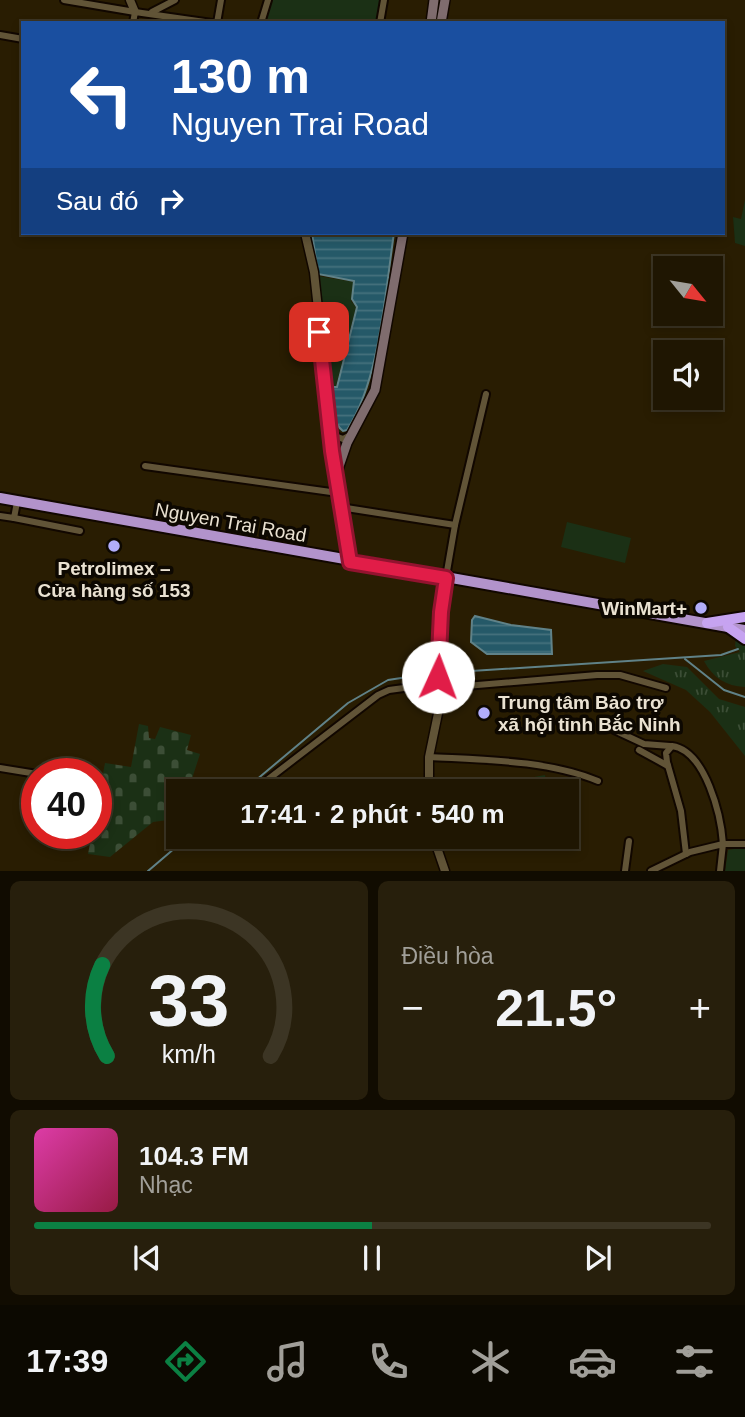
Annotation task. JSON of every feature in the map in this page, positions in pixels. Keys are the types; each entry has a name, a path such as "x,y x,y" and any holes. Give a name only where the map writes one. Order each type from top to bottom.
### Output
{"highway":[{"name":"Nguyen Trai Road","path":"0,498 745,630"},
{"path":"708,623 745,617"},
{"path":"728,627 745,639"}],"main road":[{"path":"430,21 434,0"},
{"path":"441,21 445,0"},
{"path":"350,562 335,475 375,390 403,235"}],"street":[{"path":"64,0 202,21"},
{"path":"131,0 135,12 133,21"},
{"path":"150,13 175,0"},
{"path":"216,21 221,0"},
{"path":"262,21 268,0"},
{"path":"380,21 384,0"},
{"path":"0,35 21,39"},
{"path":"305,235 314,272 335,475"},
{"path":"429,779 429,757 440,683 440,621 446,578 455,525 486,394"},
{"path":"331,430 335,436 342,439 353,433"},
{"path":"145,466 338,493"},
{"path":"15,519 17,502"},
{"path":"340,507 455,525"},
{"path":"0,516 80,531"},
{"path":"268,779 377,695 389,690 440,683 597,675 620,675 666,688"},
{"path":"614,730 644,744 677,747 687,754 707,781 719,809 723,844 720,871"},
{"path":"672,746 666,753 681,811 686,854"},
{"path":"639,750 668,766"},
{"path":"429,757 555,769 598,781"},
{"path":"0,768 21,771"},
{"path":"625,871 629,841"},
{"path":"651,871 686,854 723,844 745,844"},
{"path":"437,849 445,871"},
{"path":"670,862 670,871"}],"green space":[{"path":"272,0 380,0 376,21 265,21"},
{"path":"745,200 745,246 735,243 733,217 741,219"},
{"path":"318,276 354,282 355,285 351,301 356,307 336,386 328,386"},
{"path":"567,522 631,538 625,563 561,547"},
{"path":"736,638 745,644 745,687 721,680 704,661 740,652 735,646"},
{"path":"663,664 687,667 719,699 745,707 745,756 710,712 686,690 643,671"},
{"path":"139,724 148,726 149,738 155,739 160,727 191,735 187,750 200,754 192,779 166,779 166,820 153,822 110,857 88,854 89,849 112,849 112,764 131,767"},
{"path":"545,775 546,779 523,779"},
{"path":"745,847 745,871 725,871 728,850"}],"water":[{"path":"312,235 394,235 374,362 358,410 347,430 343,431 334,417 333,387 337,387 357,307 352,299 354,281 318,274"},
{"path":"475,616 511,625 551,630 552,654 487,654 471,642 472,620"}],"waterway":[{"path":"440,673 721,655 738,649"},
{"path":"685,659 724,690 745,697"},
{"path":"257,779 348,703 388,680 434,673"},
{"path":"148,871 174,849"}],"place":[{"name":"Petrolimex – Cửa hàng số 153","path":"114,546"},
{"name":"WinMart+","path":"701,608"},
{"name":"Trung tâm Bảo trợ xã hội tỉnh Bắc Ninh","path":"484,713"}],"route":[{"path":"319,332 332,451 350,562 446,578 441,612 438,677"}]}
